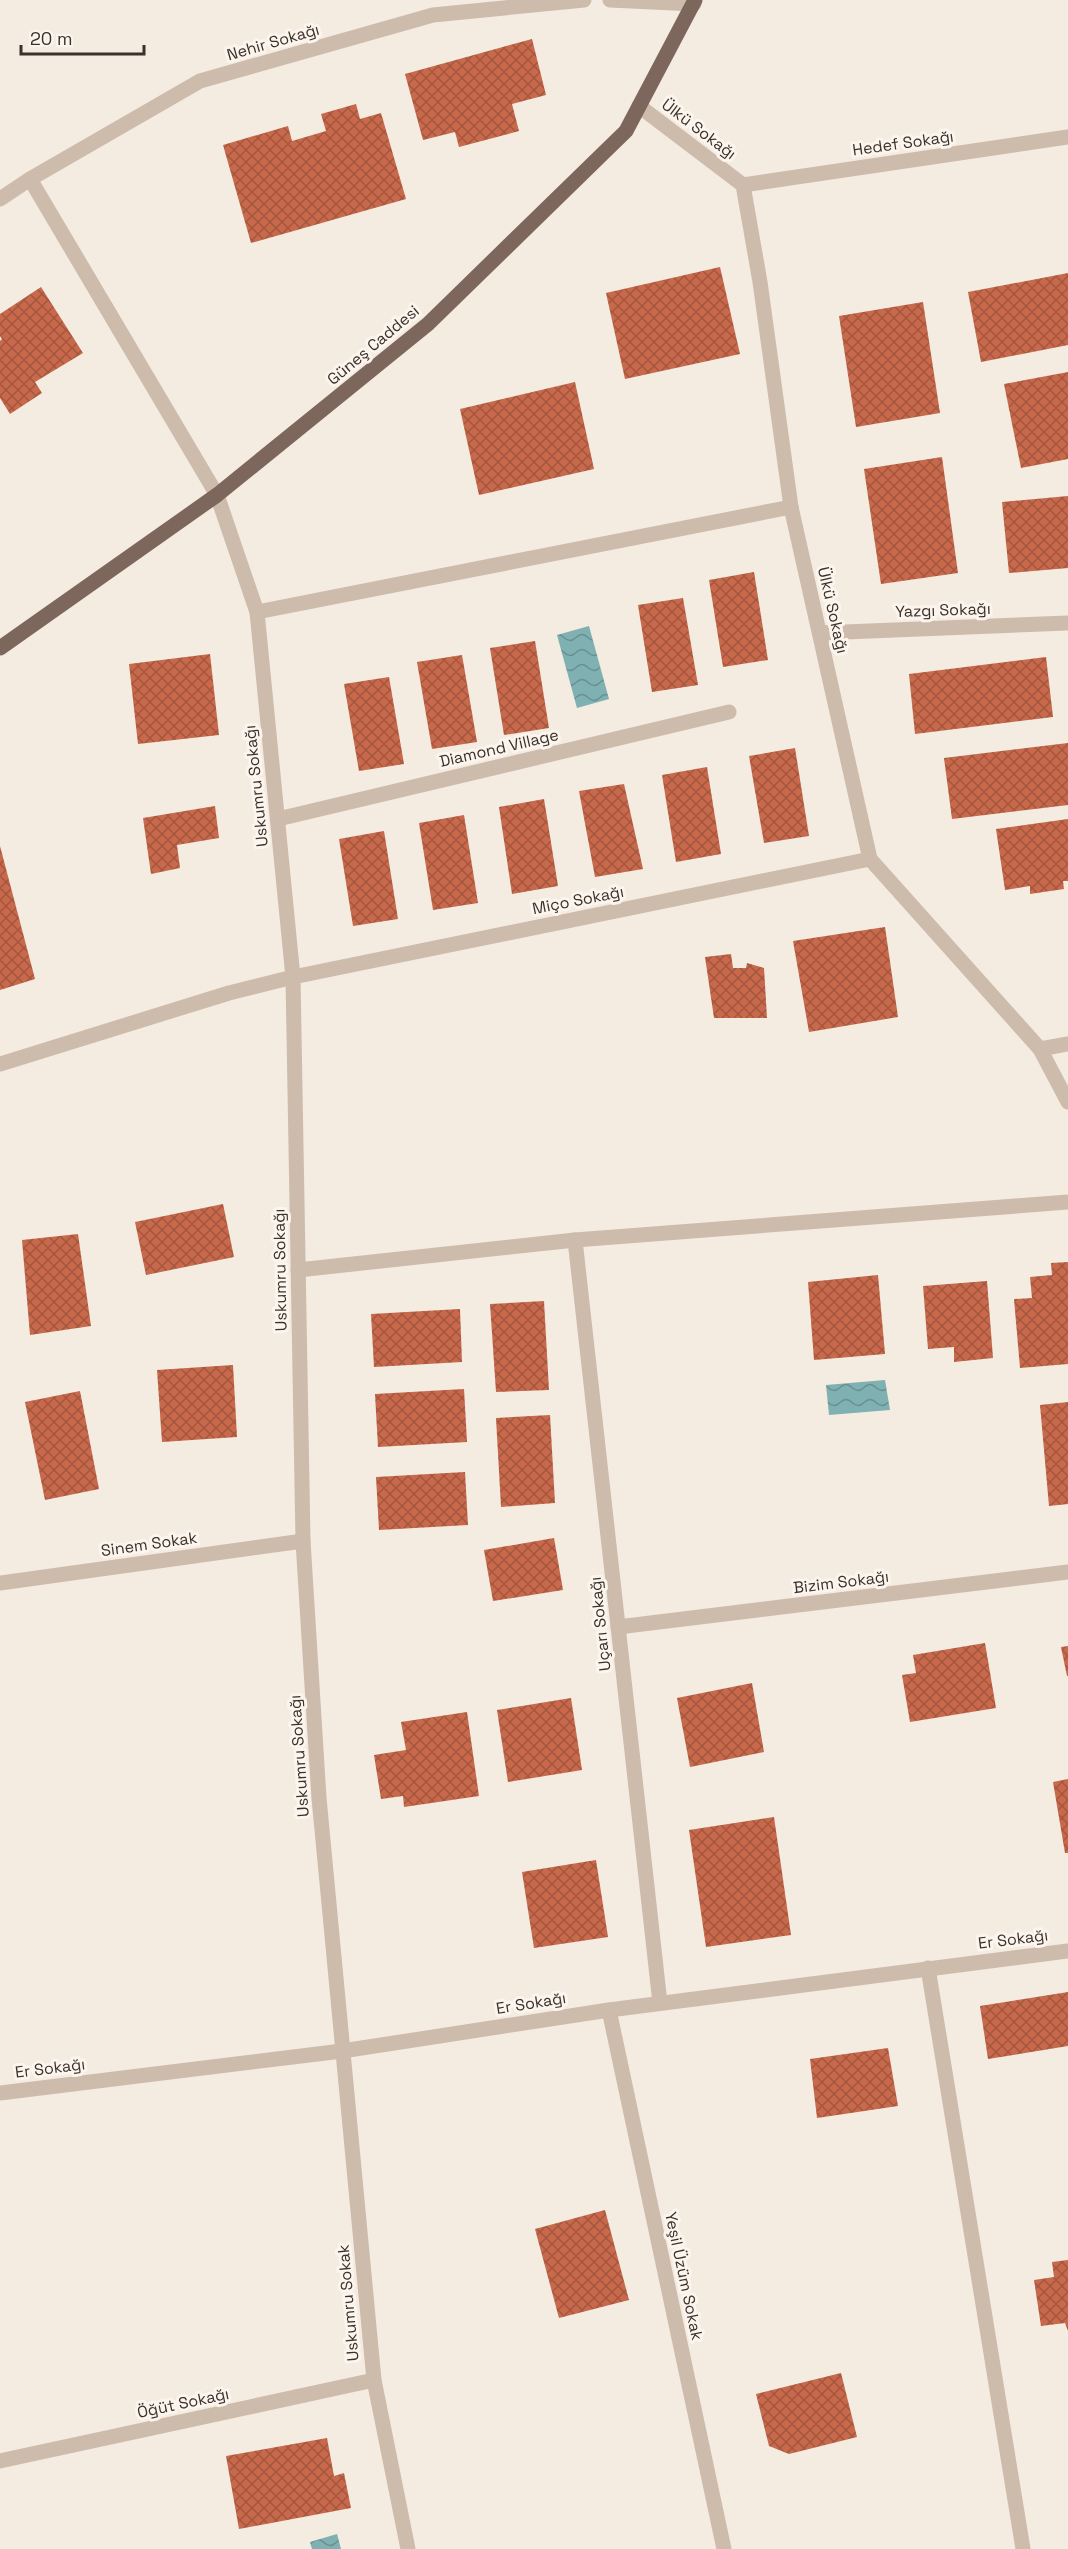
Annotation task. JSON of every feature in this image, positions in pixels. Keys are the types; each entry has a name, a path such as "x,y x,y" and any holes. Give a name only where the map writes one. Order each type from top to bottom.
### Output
{"main road":[{"name":"Güneş Caddesi","path":"0,648 218,495 428,324 626,131 695,2"}],"street":[{"name":"Nehir Sokağı","path":"0,199 30,178 200,81 433,15 584,0"},
{"path":"610,0 695,2"},
{"name":"Ülkü Sokağı","path":"639,106 743,185 760,282 791,507 870,860 1040,1048 1068,1102"},
{"name":"Hedef Sokağı","path":"743,185 1068,137"},
{"name":"Uskumru Sokağı","path":"30,178 218,495 257,612 293,976 303,1541 319,1798 342,2051"},
{"path":"257,612 791,507"},
{"name":"Yazgı Sokağı","path":"820,633 1068,623"},
{"name":"Diamond Village","path":"278,819 729,712"},
{"name":"Miço Sokağı","path":"0,1064 229,993 293,976 870,860"},
{"path":"1040,1048 1068,1044"},
{"path":"298,1270 575,1240 1068,1202"},
{"name":"Uçarı Sokağı","path":"575,1240 660,2003"},
{"name":"Sinem Sokak","path":"0,1583 303,1541"},
{"name":"Bizim Sokağı","path":"618,1627 1068,1572"},
{"name":"Er Sokağı","path":"0,2093 342,2051 609,2010 1068,1951"},
{"path":"928,1968 1023,2549"},
{"name":"Yeşil Üzüm Sokak","path":"609,2010 724,2549"},
{"name":"Uskumru Sokak","path":"342,2051 374,2380 408,2549"},
{"name":"Öğüt Sokağı","path":"0,2461 374,2380"}],"water":[{"path":"589,626 609,699 577,708 557,635"},
{"path":"885,1380 890,1410 829,1415 826,1385"},
{"path":"337,2534 341,2549 312,2549 310,2542"}],"building":[{"path":"532,39 546,95 512,104 519,131 459,147 455,132 423,140 405,74"},
{"path":"356,104 360,119 381,113 406,199 251,243 223,145 288,126 292,141 326,131 321,114"},
{"path":"720,267 740,354 625,379 606,293"},
{"path":"1068,273 1068,345 981,362 968,292"},
{"path":"41,287 83,353 35,382 42,393 10,414 0,398 0,341 2,339 0,314"},
{"path":"923,302 940,413 856,427 839,316"},
{"path":"1068,372 1068,459 1021,468 1004,384"},
{"path":"575,382 594,469 479,495 460,409"},
{"path":"942,457 958,573 881,584 864,469"},
{"path":"1068,496 1068,568 1009,573 1002,502"},
{"path":"754,572 768,660 723,667 709,580"},
{"path":"683,598 698,685 652,692 638,605"},
{"path":"535,641 549,728 504,735 490,648"},
{"path":"210,654 219,735 138,744 129,664"},
{"path":"462,655 477,742 432,749 417,662"},
{"path":"1046,657 1053,717 915,734 909,674"},
{"path":"389,677 404,764 359,771 344,684"},
{"path":"1068,743 1068,805 952,819 944,758"},
{"path":"795,748 809,836 764,843 749,756"},
{"path":"707,767 721,854 676,862 662,775"},
{"path":"624,784 643,869 595,877 579,791"},
{"path":"544,799 558,886 512,894 499,807"},
{"path":"215,806 219,838 177,845 180,868 151,874 143,818"},
{"path":"464,815 478,903 433,910 419,823"},
{"path":"1068,819 1068,881 1063,881 1064,889 1030,894 1030,886 1005,890 996,829"},
{"path":"384,831 398,919 353,926 339,839"},
{"path":"0,846 35,979 0,990"},
{"path":"885,927 898,1017 809,1032 793,941"},
{"path":"731,954 733,968 746,968 747,963 764,968 767,1018 714,1018 705,957"},
{"path":"223,1204 234,1257 146,1275 135,1222"},
{"path":"78,1234 91,1326 30,1335 22,1240"},
{"path":"1068,1262 1068,1364 1020,1368 1014,1299 1032,1298 1030,1277 1052,1275 1051,1263"},
{"path":"878,1275 885,1354 814,1360 808,1282"},
{"path":"987,1281 993,1358 954,1362 954,1347 928,1349 923,1286"},
{"path":"544,1301 549,1390 496,1392 490,1304"},
{"path":"460,1309 462,1362 374,1367 371,1314"},
{"path":"233,1365 237,1437 162,1442 157,1370"},
{"path":"464,1389 467,1442 378,1447 375,1394"},
{"path":"80,1391 99,1489 45,1500 25,1402"},
{"path":"1068,1402 1068,1504 1049,1506 1040,1405"},
{"path":"550,1415 555,1503 501,1507 496,1418"},
{"path":"465,1472 468,1525 379,1530 376,1477"},
{"path":"554,1538 563,1590 493,1601 484,1550"},
{"path":"985,1643 996,1708 910,1722 902,1675 916,1673 913,1655"},
{"path":"1068,1646 1068,1676 1067,1676 1061,1647"},
{"path":"752,1683 764,1752 690,1767 677,1698"},
{"path":"571,1698 582,1770 508,1782 497,1710"},
{"path":"467,1712 479,1796 404,1807 403,1796 381,1799 374,1755 406,1750 401,1722"},
{"path":"1068,1779 1068,1853 1065,1853 1053,1782"},
{"path":"774,1817 791,1935 706,1947 689,1830"},
{"path":"596,1860 608,1937 534,1948 522,1872"},
{"path":"1068,1992 1068,2046 988,2059 980,2006"},
{"path":"888,2048 898,2106 817,2118 810,2059"},
{"path":"605,2210 629,2300 559,2318 535,2229"},
{"path":"1068,2260 1068,2331 1065,2323 1041,2326 1034,2280 1054,2277 1052,2262"},
{"path":"841,2373 857,2437 789,2454 769,2446 756,2394"},
{"path":"327,2438 334,2476 344,2473 351,2508 239,2529 226,2456"}]}
